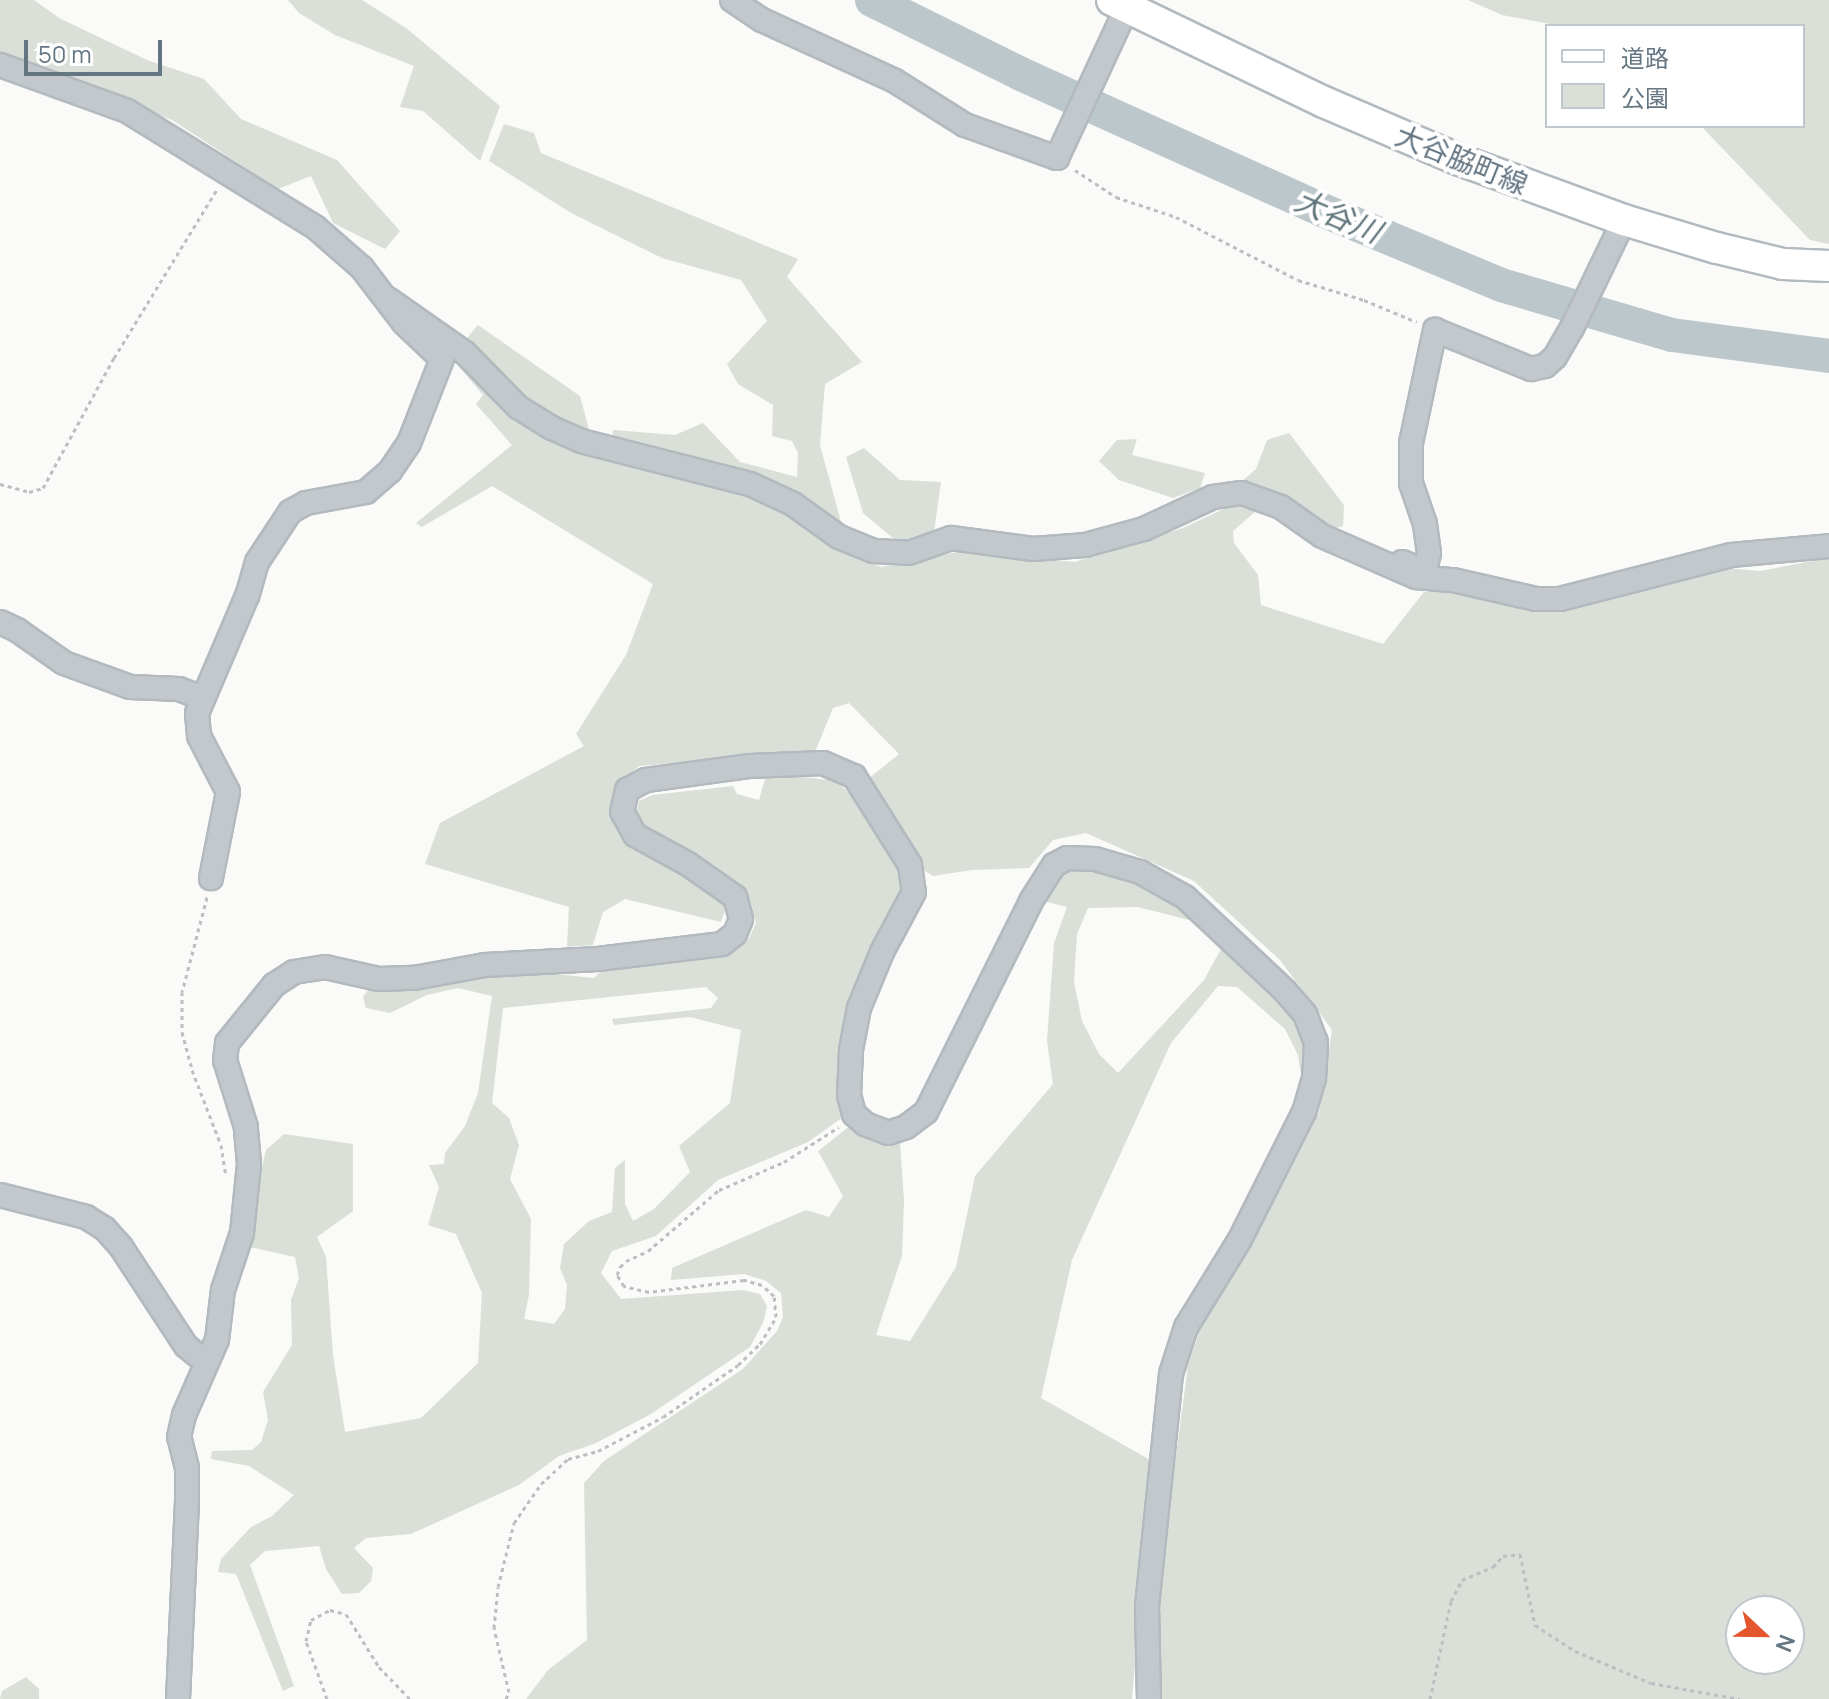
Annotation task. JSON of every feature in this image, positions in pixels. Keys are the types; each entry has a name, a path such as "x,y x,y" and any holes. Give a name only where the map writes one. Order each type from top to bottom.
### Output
{"main road":[{"name":"大谷脇町線","path":"1120,4 1324,102 1457,159 1624,220 1783,264 1829,266"}],"street":[{"path":"732,0 762,20 895,81 965,125 1057,158 1120,4"},
{"path":"0,65 127,111 315,227 362,268 404,323 442,359 409,443 390,471 366,492 306,503 290,512 257,562 247,596 197,713 199,736 228,792 211,878"},
{"path":"1376,561 1391,558 1416,568 1426,566 1429,553 1425,524 1411,483 1411,443 1435,330 1531,369 1545,366 1555,357 1572,328 1624,220"},
{"path":"388,299 465,353 518,407 552,428 581,441 750,484 793,504 839,537 874,551 909,553 951,538 1033,549 1085,545 1144,529 1213,497 1242,493 1281,507 1322,536 1416,577 1453,580 1536,599 1560,599 1731,555 1829,546"},
{"path":"0,622 17,630 64,663 130,687 179,689 202,698"},
{"path":"178,1699 187,1501 187,1468 179,1437 217,1340 223,1290 242,1233 249,1164 246,1127 225,1060 227,1043 274,985 294,972 325,967 379,979 414,978 485,965 598,959 722,944 735,934 741,919 735,897 688,864 635,835 622,812 627,790 646,780 750,766 823,763 854,776 910,865 914,892 882,952 859,1008 851,1050 849,1095 854,1114 865,1124 888,1133 906,1127 926,1112 1031,901 1054,865 1067,858 1095,859 1140,872 1185,897 1305,1014 1316,1042 1314,1078 1304,1112 1239,1241 1186,1327 1171,1374 1147,1605 1149,1699"},
{"path":"0,1195 86,1217 105,1229 121,1247 186,1346 206,1362"}],"path":[{"path":"1057,158 1116,197 1176,217 1298,280 1364,300 1435,330"},
{"path":"0,484 29,492 43,488 114,358 227,172"},
{"path":"211,878 182,992 182,1032 192,1070 221,1145 227,1182"},
{"path":"506,1699 509,1692 494,1628 498,1587 514,1523 532,1497 568,1459 598,1451 663,1417 738,1365 760,1344 776,1317 774,1296 762,1285 744,1280 649,1292 624,1286 617,1275 620,1267 648,1251 719,1190 784,1162 829,1135 854,1114"},
{"path":"1430,1699 1451,1601 1462,1580 1493,1567 1503,1556 1520,1554 1535,1625 1575,1651 1651,1683 1740,1699"},
{"path":"327,1699 306,1641 311,1620 330,1610 346,1614 379,1667 410,1699"}],"green space":[{"path":"0,0 34,0 59,18 147,60 204,79 241,119 337,160 400,231 385,249 333,223 311,176 278,189 172,120 0,53"},
{"path":"288,0 362,0 406,28 500,106 480,161 423,111 400,107 414,66 335,35 299,13"},
{"path":"1468,0 1829,0 1829,244 1810,240 1703,128 1805,128 1805,24 1550,24 1502,15"},
{"path":"504,124 534,133 541,153 798,259 787,277 862,362 825,384 820,445 843,529 612,443 613,430 675,435 703,423 740,462 797,477 798,453 792,441 772,436 773,405 738,384 727,364 767,321 741,280 662,258 571,213 489,161"},
{"path":"478,325 580,396 595,452 760,497 832,547 881,567 962,551 1075,562 1183,528 1232,505 1256,511 1233,531 1234,543 1258,575 1261,605 1383,644 1424,592 1457,590 1550,610 1713,567 1760,571 1829,558 1829,1699 1156,1699 1156,1604 1188,1366 1199,1332 1319,1113 1332,1030 1280,960 1194,881 1086,833 1053,840 1029,868 972,870 933,876 923,870 868,779 899,754 849,703 833,708 815,752 639,766 616,788 609,818 636,845 728,901 721,922 625,899 603,912 593,945 567,947 569,907 425,864 440,823 584,746 576,734 626,655 653,584 492,486 422,527 416,523 512,445 476,404 483,395 451,357"},
{"path":"1289,433 1344,505 1343,526 1325,531 1280,500 1241,482 1256,469 1267,440"},
{"path":"1137,439 1132,455 1205,473 1200,488 1173,498 1119,480 1099,461 1117,440"},
{"path":"864,448 900,480 941,482 934,532 910,544 894,539 863,513 846,457"},
{"path":"787,775 837,781 862,807 901,869 902,895 862,972 846,1115 808,1142 718,1180 656,1236 612,1251 601,1273 621,1299 743,1290 760,1294 767,1306 763,1323 750,1347 651,1414 596,1443 559,1456 519,1485 411,1534 366,1538 354,1548 373,1568 371,1581 359,1593 342,1594 326,1569 319,1546 265,1551 250,1565 294,1686 283,1691 236,1574 218,1572 221,1559 251,1527 272,1516 294,1495 249,1466 211,1459 212,1451 252,1450 261,1442 268,1420 263,1392 292,1345 291,1300 299,1278 295,1257 249,1247 253,1203 266,1150 284,1134 353,1144 353,1211 317,1237 326,1257 333,1355 345,1432 421,1418 478,1363 482,1293 456,1234 428,1225 439,1187 429,1165 444,1164 445,1153 465,1126 478,1093 492,996 458,988 427,995 390,1013 366,1008 363,997 368,990 484,976 555,974 594,978 605,967 732,949 749,938 756,923 743,889 692,855 641,830 636,813 639,801 652,795 733,786 737,794 759,800 765,779","holes":["706,987 718,998 711,1008 612,1019 614,1025 690,1017 741,1030 730,1103 679,1146 690,1172 654,1209 633,1221 625,1204 625,1160 615,1168 612,1212 589,1221 564,1244 560,1268 567,1285 565,1309 554,1324 524,1319 529,1295 531,1219 510,1179 519,1145 509,1118 492,1103 503,1008"]},
{"path":"1068,868 1132,877 1201,923 1138,907 1088,908 1077,934 1074,982 1082,1021 1099,1054 1118,1073 1204,980 1222,947 1286,1003 1308,1044 1306,1079 1288,1126 1302,1081 1298,1055 1285,1029 1237,987 1218,986 1171,1043 1072,1260 1041,1398 1152,1461 1132,1699 526,1699 548,1670 587,1640 584,1483 604,1461 743,1369 777,1331 783,1317 781,1293 766,1281 744,1274 671,1280 672,1268 806,1210 829,1217 843,1196 818,1151 851,1125 900,1142 904,1201 902,1256 876,1335 910,1341 956,1267 975,1176 1053,1084 1047,1041 1054,943 1067,907 1044,901"},
{"path":"26,1677 39,1689 39,1699 0,1699 2,1691"}],"waterway":[{"name":"大谷川","path":"872,0 1021,74 1322,210 1501,285 1672,335 1829,356"}]}
